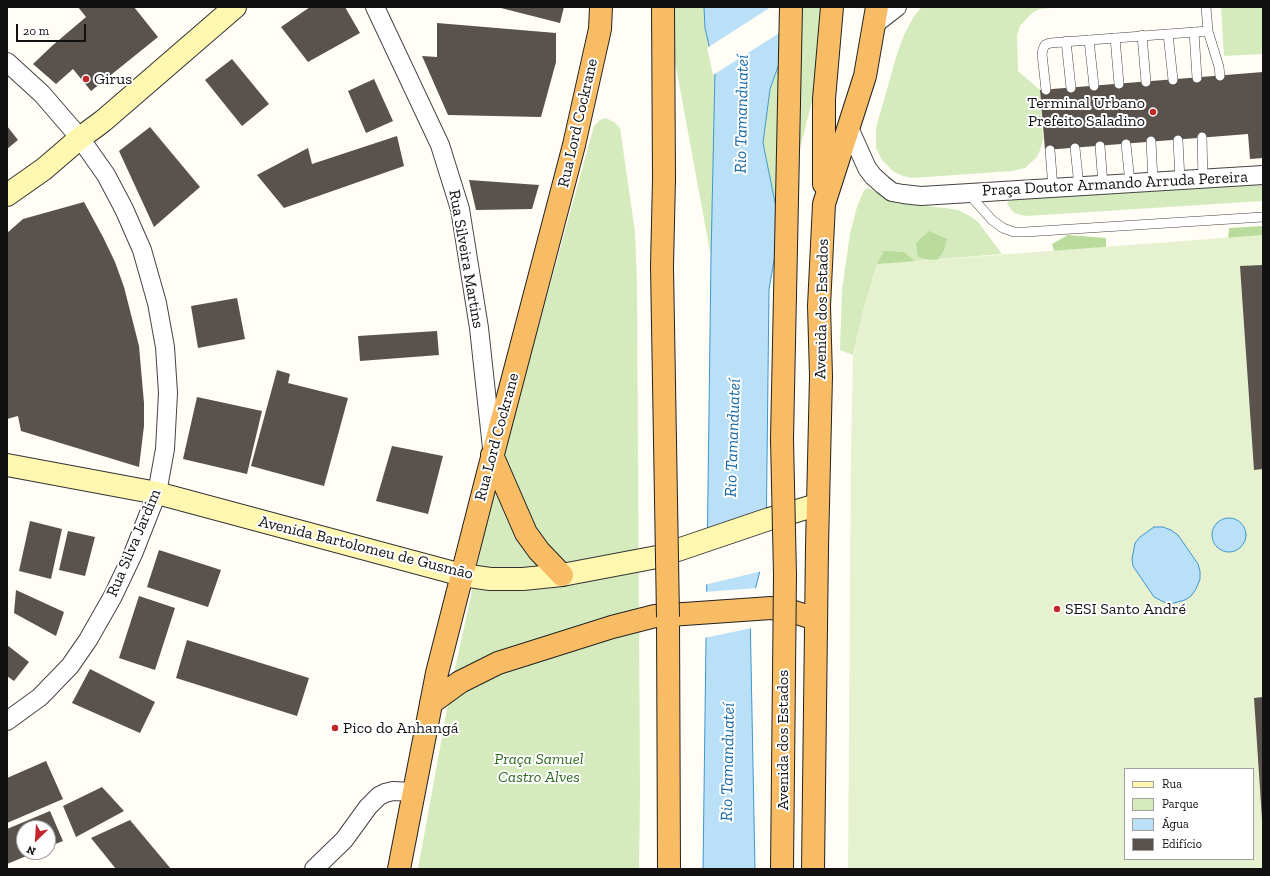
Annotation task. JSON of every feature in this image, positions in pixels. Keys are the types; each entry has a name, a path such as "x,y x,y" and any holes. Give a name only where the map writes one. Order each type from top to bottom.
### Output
{"highway":[{"name":"Rua Lord Cockrane","path":"399,869 437,673 492,455 574,145 600,29 601,7"},
{"path":"663,7 664,179 662,266 668,617 669,869"},
{"name":"Avenida dos Estados","path":"782,869 785,575 782,439 791,7"},
{"path":"824,204 824,99 832,7"},
{"name":"Avenida dos Estados","path":"813,869 821,376 819,306 824,204 865,76 876,15"},
{"path":"492,455 526,533 539,551 562,575"},
{"path":"431,703 460,682 498,664 612,627 655,616 771,608 794,612 816,619"}],"main road":[{"path":"7,195 44,169 80,138 103,121 235,7"},
{"name":"Avenida Bartolomeu de Gusmão","path":"7,466 157,493 462,575 490,579 523,579 562,575 656,556 769,519 818,505"}],"street":[{"name":"Rua Silveira Martins","path":"375,7 440,145 460,209 479,328 492,455"},
{"path":"876,15 897,7"},
{"name":"Rua Silva Jardim","path":"7,62 46,98 80,138 106,175 129,218 146,261 159,312 166,360 168,393 165,449 157,493 133,554 113,596 78,655 48,689 7,721"},
{"name":"Praça Doutor Armando Arruda Pereira","path":"849,128 867,168 892,192 903,194 921,196 1263,175"},
{"path":"314,869 344,840 368,807 379,796 393,791 414,792"}],"lane":[{"path":"1206,7 1208,31 1220,67 1220,76"},
{"path":"1046,90 1042,66 1042,48 1050,43 1208,31"},
{"path":"1194,32 1197,78"},
{"path":"1168,34 1172,80"},
{"path":"1142,36 1146,82"},
{"path":"1115,38 1119,84"},
{"path":"1089,40 1094,86"},
{"path":"1066,41 1070,88"},
{"path":"1202,137 1204,179"},
{"path":"1178,140 1180,180"},
{"path":"1151,142 1154,181"},
{"path":"1126,144 1130,183"},
{"path":"1100,146 1103,185"},
{"path":"1075,148 1078,186"},
{"path":"1050,150 1053,188"},
{"name":"Praça Doutor Armando Arruda Pereira","path":"968,193 992,220 1003,228 1014,232 1263,217"}],"green space":[{"path":"665,7 704,7 705,28 715,71 711,257"},
{"path":"779,7 836,7 780,227 763,143 770,89 779,64"},
{"path":"922,7 1065,7 1039,9 1031,14 1020,26 1017,36 1018,71 1040,90 1043,140 1037,157 1025,168 1012,171 912,178 894,172 882,160 876,148 876,128 897,54 904,35 914,16"},
{"path":"1221,7 1263,7 1263,54 1224,56"},
{"name":"Praça Samuel Castro Alves","path":"606,118 614,122 620,128 635,232 637,284 640,792 639,869 418,869 451,687 496,481 594,126 600,120"},
{"path":"1263,182 1263,201 1026,216 1014,213 1007,204 1010,199"},
{"path":"868,188 900,203 958,210 978,222 1002,254 877,264 863,312 853,355 840,350 842,290 850,234 857,207 864,190"},
{"path":"1263,226 1263,248 1227,251 1229,228"},
{"path":"929,231 947,239 944,250 937,261 918,257 916,243"},
{"path":"1068,235 1106,238 1106,254 1058,264 1052,244"},
{"name":"SESI Santo André","path":"1263,235 1263,869 848,869 853,355 863,312 877,264"},
{"path":"884,251 904,252 920,266 877,264"}],"water":[{"name":"Rio Tamanduateí","path":"704,7 779,7 779,64 770,89 763,143 780,227 769,289 766,547 750,610 755,869 703,869 711,257 715,71 705,28"},
{"path":"1232,518 1239,520 1244,525 1246,535 1244,545 1239,550 1226,552 1219,550 1214,545 1212,532 1214,525 1219,520"},
{"path":"1154,527 1163,527 1178,535 1198,564 1200,579 1191,596 1185,600 1174,603 1166,603 1154,597 1133,566 1132,559 1135,543 1140,537"}],"pier":[{"path":"771,7 781,7 781,32 713,75 707,48"},
{"path":"768,512 767,547 762,571 704,585 705,537"},
{"path":"757,588 752,611 752,628 704,638 704,592"}],"building":[{"path":"78,7 134,7 158,37 91,91 73,69 56,84 33,64 86,17"},
{"path":"310,7 345,7 360,33 308,62 281,27"},
{"path":"497,7 564,7 560,23"},
{"path":"437,23 556,33 556,62 541,117 448,115 422,56 437,57"},
{"path":"232,59 269,104 242,126 205,80"},
{"name":"Terminal Urbano Prefeito Saladino","path":"1263,72 1263,158 1250,159 1248,134 1045,150 1040,90"},
{"path":"374,79 393,121 366,133 348,91"},
{"path":"7,126 18,140 7,149"},
{"path":"150,127 200,187 154,227 119,151"},
{"path":"397,136 404,166 284,208 257,175 308,148 312,164"},
{"path":"469,180 539,185 532,209 476,210"},
{"path":"84,202 115,262 124,287 139,346 144,403 144,426 139,467 21,431 18,416 7,419 7,233 23,219"},
{"path":"1263,265 1263,469 1254,470 1240,266"},
{"path":"237,298 245,339 198,348 191,306"},
{"path":"437,331 439,355 360,361 358,336"},
{"path":"277,370 290,374 288,383 348,398 324,486 251,466"},
{"path":"197,397 262,411 247,474 183,459"},
{"path":"392,446 443,456 428,514 376,501"},
{"path":"30,521 62,529 51,579 19,571"},
{"path":"68,531 95,537 85,576 59,570"},
{"path":"159,550 221,570 208,607 147,587"},
{"path":"16,590 64,612 56,636 14,613"},
{"path":"139,596 175,608 155,670 119,658"},
{"path":"187,640 309,678 297,716 176,678"},
{"path":"7,645 29,662 14,681 7,676"},
{"path":"90,669 155,702 140,733 72,703"},
{"path":"1263,697 1263,819 1262,819 1254,698"},
{"path":"46,761 63,799 7,823 7,778"},
{"path":"102,787 124,811 76,837 63,806"},
{"path":"50,811 54,820 28,820"},
{"path":"130,820 171,869 116,869 91,838"},
{"path":"16,825 17,860 7,864 7,829"},
{"path":"56,825 63,841 56,844"}],"place":[{"name":"Girus","path":"86,79"},
{"name":"Terminal Urbano Prefeito Saladino","path":"1153,112"},
{"name":"SESI Santo André","path":"1057,609"},
{"name":"Pico do Anhangá","path":"335,728"}]}
